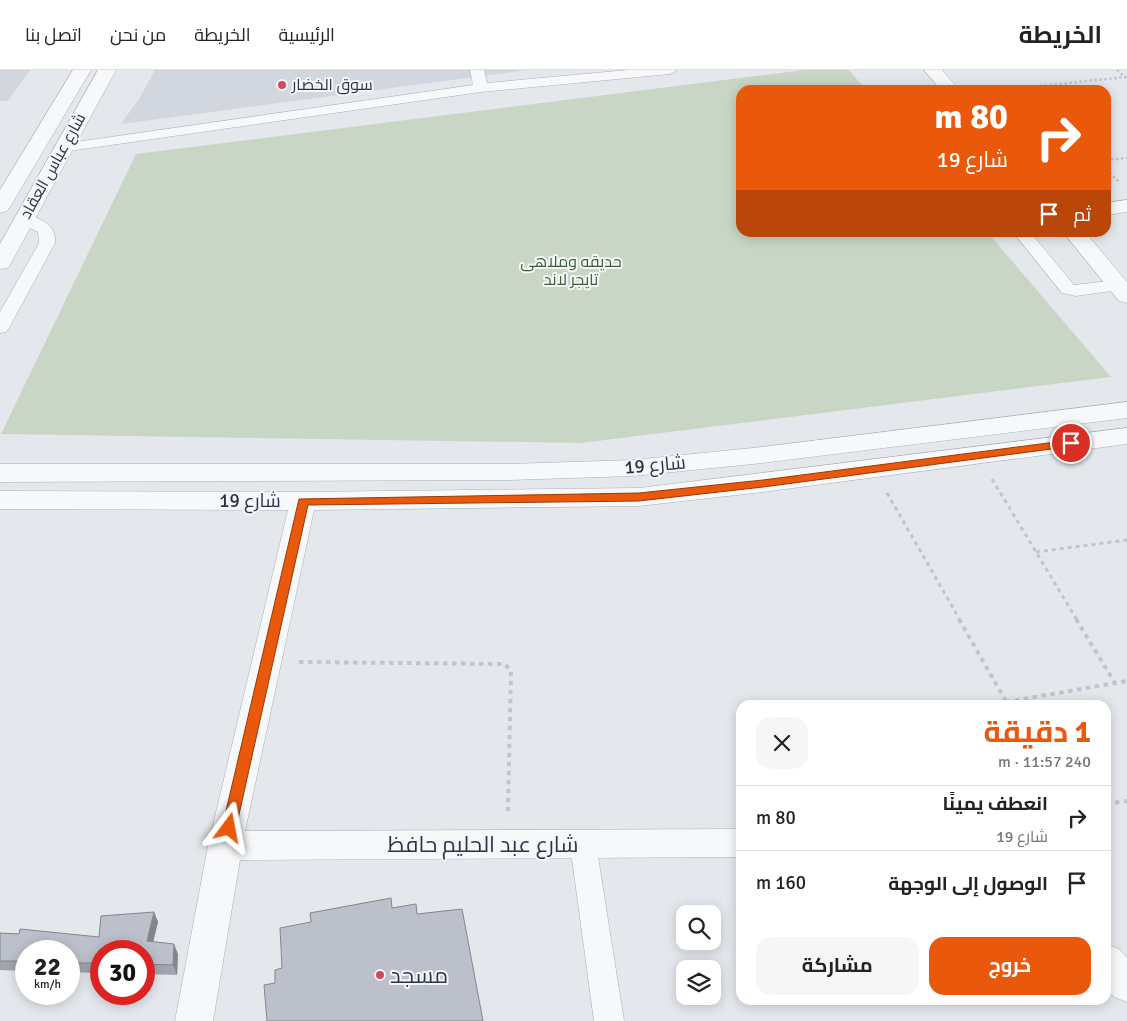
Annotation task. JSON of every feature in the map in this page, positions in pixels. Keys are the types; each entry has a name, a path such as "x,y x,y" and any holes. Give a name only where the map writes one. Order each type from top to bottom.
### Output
{"street":[{"name":"شارع عباس العقاد","path":"0,207 82,70"},
{"name":"شارع عباس العقاد","path":"0,263 62,148 107,70"},
{"path":"933,70 946,85"},
{"path":"1111,208 1127,206"},
{"path":"1077,237 1122,290"},
{"name":"شارع 19","path":"0,474 508,472 632,468 754,456 1127,410"},
{"name":"شارع 19","path":"0,500 303,501 639,497 1127,436"},
{"path":"194,1021 225,846 303,501"},
{"name":"شارع عبد الحليم حافظ","path":"225,846 736,843"},
{"path":"1111,967 1127,985"}],"lane":[{"path":"477,70 480,88"},
{"path":"62,148 480,88 670,70"},
{"path":"0,328 47,243 47,231 42,226 24,219"},
{"path":"1025,237 1071,290 1122,290"},
{"path":"583,844 610,1021"}],"path":[{"path":"1117,70 1126,78"},
{"path":"1043,85 1126,78"},
{"path":"1111,160 1127,158"},
{"path":"1111,174 1120,183"},
{"path":"977,455 1115,683"},
{"path":"873,469 1005,700"},
{"path":"1036,552 1127,540"},
{"path":"266,662 505,664 509,667 511,671 507,844"},
{"path":"1028,700 1127,681"},
{"path":"1111,803 1127,801"}],"shaded area":[{"path":"0,70 30,70 8,101 0,101"},
{"name":"سوق الخضار","path":"155,70 527,70 121,124 139,99"}],"green space":[{"name":"حديقه وملاهى تايجر لاند","path":"804,70 849,70 862,85 736,85 736,237 991,237 1111,377 581,443 1,434 136,154"}],"building":[{"name":"مسجد","path":"391,898 392,908 416,904 417,914 462,909 483,1021 267,1021 264,985 275,983 275,970 282,968 280,928 311,922 310,913"},
{"path":"154,912 147,940 90,940 90,963 80,963 80,940 15,940 15,961 0,961 0,933 19,934 20,929 99,937 101,916"},
{"path":"155,942 174,944 173,965 155,964"}],"place":[{"name":"سوق الخضار","path":"282,85"},
{"name":"مسجد","path":"380,975"}],"route":[{"path":"229,828 303,501 639,497 1071,443"}]}
